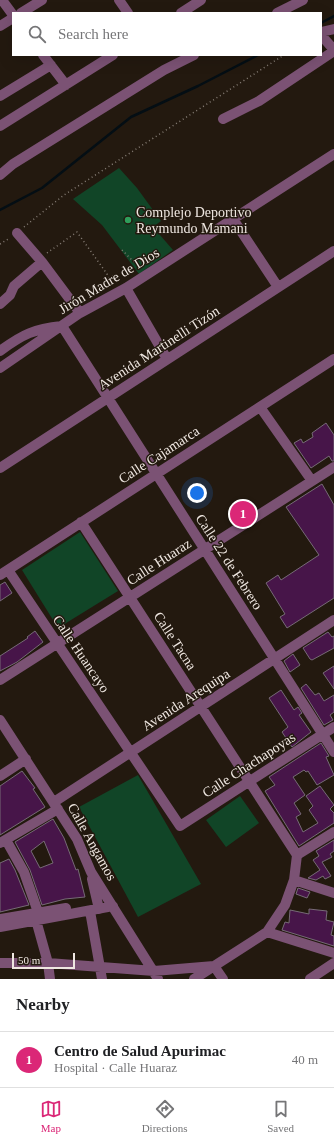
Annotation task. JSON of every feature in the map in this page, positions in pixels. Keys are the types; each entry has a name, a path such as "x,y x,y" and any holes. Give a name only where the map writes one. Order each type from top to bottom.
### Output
{"street":[{"path":"2,0 12,14"},
{"path":"23,12 42,0"},
{"path":"120,0 127,12"},
{"path":"183,12 201,0"},
{"path":"279,12 303,0"},
{"path":"0,26 12,19"},
{"path":"322,33 334,29"},
{"path":"223,119 259,101 334,51 322,34"},
{"path":"44,56 66,85"},
{"path":"0,126 111,56"},
{"path":"0,175 13,164 164,70 192,56"},
{"path":"0,96 51,65"},
{"name":"Jirón Madre de Dios","path":"0,368 80,313 161,266 334,154"},
{"path":"233,219 278,288"},
{"path":"17,233 41,260 80,313"},
{"name":"Avenida Martinelli Tizón","path":"0,468 334,251"},
{"path":"0,304 10,295 14,286 41,260"},
{"path":"123,289 167,359"},
{"path":"0,351 22,335 42,328 62,326"},
{"name":"Calle 22 de Febrero","path":"62,326 334,752"},
{"name":"Calle Cajamarca","path":"4,573 334,359"},
{"path":"260,407 312,481"},
{"name":"Calle Huaraz","path":"0,680 334,467"},
{"name":"Calle Tacna","path":"81,522 297,855"},
{"name":"Calle Huancayo","path":"4,573 57,643 180,826"},
{"name":"Avenida Arequipa","path":"3,841 56,806 130,753 334,620"},
{"name":"Calle Angamos","path":"0,720 77,839 91,872 156,975"},
{"name":"Calle Chachapoyas","path":"180,826 334,727"},
{"path":"0,776 26,759"},
{"path":"194,979 266,932 277,920 285,905 294,880 297,855 334,832"},
{"path":"3,841 24,872 37,916 48,963 50,979"},
{"path":"91,872 96,907 92,928 102,967 102,979"},
{"path":"294,880 334,893"},
{"path":"0,919 37,916 96,907 113,906"},
{"path":"0,927 37,916"},
{"path":"266,932 334,953"},
{"path":"0,963 48,963 102,967 156,975 214,966"},
{"path":"310,979 334,963"},
{"path":"214,966 223,979"}],"path":[{"path":"0,244 17,233 64,195 282,56"},
{"path":"41,260 77,232 107,274 106,279 113,276 115,278 110,284 123,289"},
{"path":"122,250 134,262 156,261 161,266"}],"green space":[{"name":"Complejo Deportivo Reymundo Mamani","path":"119,168 137,188 161,221 153,227 173,250 139,274 102,225 73,199"},
{"path":"80,532 118,591 58,628 22,570"},
{"path":"138,775 201,884 138,917 79,807"},
{"path":"240,796 259,823 226,847 206,820"}],"building":[{"path":"326,423 334,435 334,461 332,461 329,456 311,468 294,443 301,439 303,443 313,437 312,433"},
{"path":"322,484 334,505 334,598 287,628 280,617 285,614 266,583 278,575 281,580 319,555 286,507"},
{"path":"5,582 12,593 0,601 0,585"},
{"path":"35,631 43,642 17,662 0,671 0,656 28,638 27,637"},
{"path":"328,632 332,637 334,636 334,648 312,660 310,659 303,648"},
{"path":"293,654 300,665 290,672 284,661"},
{"path":"334,666 334,689 323,673"},
{"path":"306,684 315,695 319,693 324,701 334,695 334,712 330,715 333,720 324,725 301,688"},
{"path":"281,690 294,710 298,707 302,713 299,715 311,732 292,747 282,732 288,727 269,698"},
{"path":"321,743 329,756 326,757 334,775 317,785 308,771 306,772 304,770 293,777 305,795 294,803 301,814 296,817 303,832 318,823 309,810 313,806 306,796 320,786 334,805 330,809 334,813 334,823 299,846 265,791 275,785 269,777"},
{"path":"22,771 35,788 33,789 45,807 0,835 0,786"},
{"path":"53,819 64,838 76,870 78,869 85,897 65,899 42,905 30,870 15,842","holes":["44,841 53,863 40,868 31,851"]},
{"path":"334,840 334,851 330,854 332,857 322,862 331,876 325,879 323,876 316,880 308,878 320,870 313,860 319,856 316,851"},
{"path":"9,859 29,905 0,912 0,863"},
{"path":"298,888 310,892 307,898 296,894"},
{"path":"309,909 327,911 326,920 334,922 331,935 334,936 334,946 282,930 285,922 289,923 290,910 309,914"}],"waterway":[{"path":"322,22 334,16"},
{"path":"0,210 42,188 131,117 198,86 256,56"}],"place":[{"name":"Complejo Deportivo Reymundo Mamani","path":"128,220"},
{"name":"Centro de Salud Apurimac","path":"243,514"}]}
